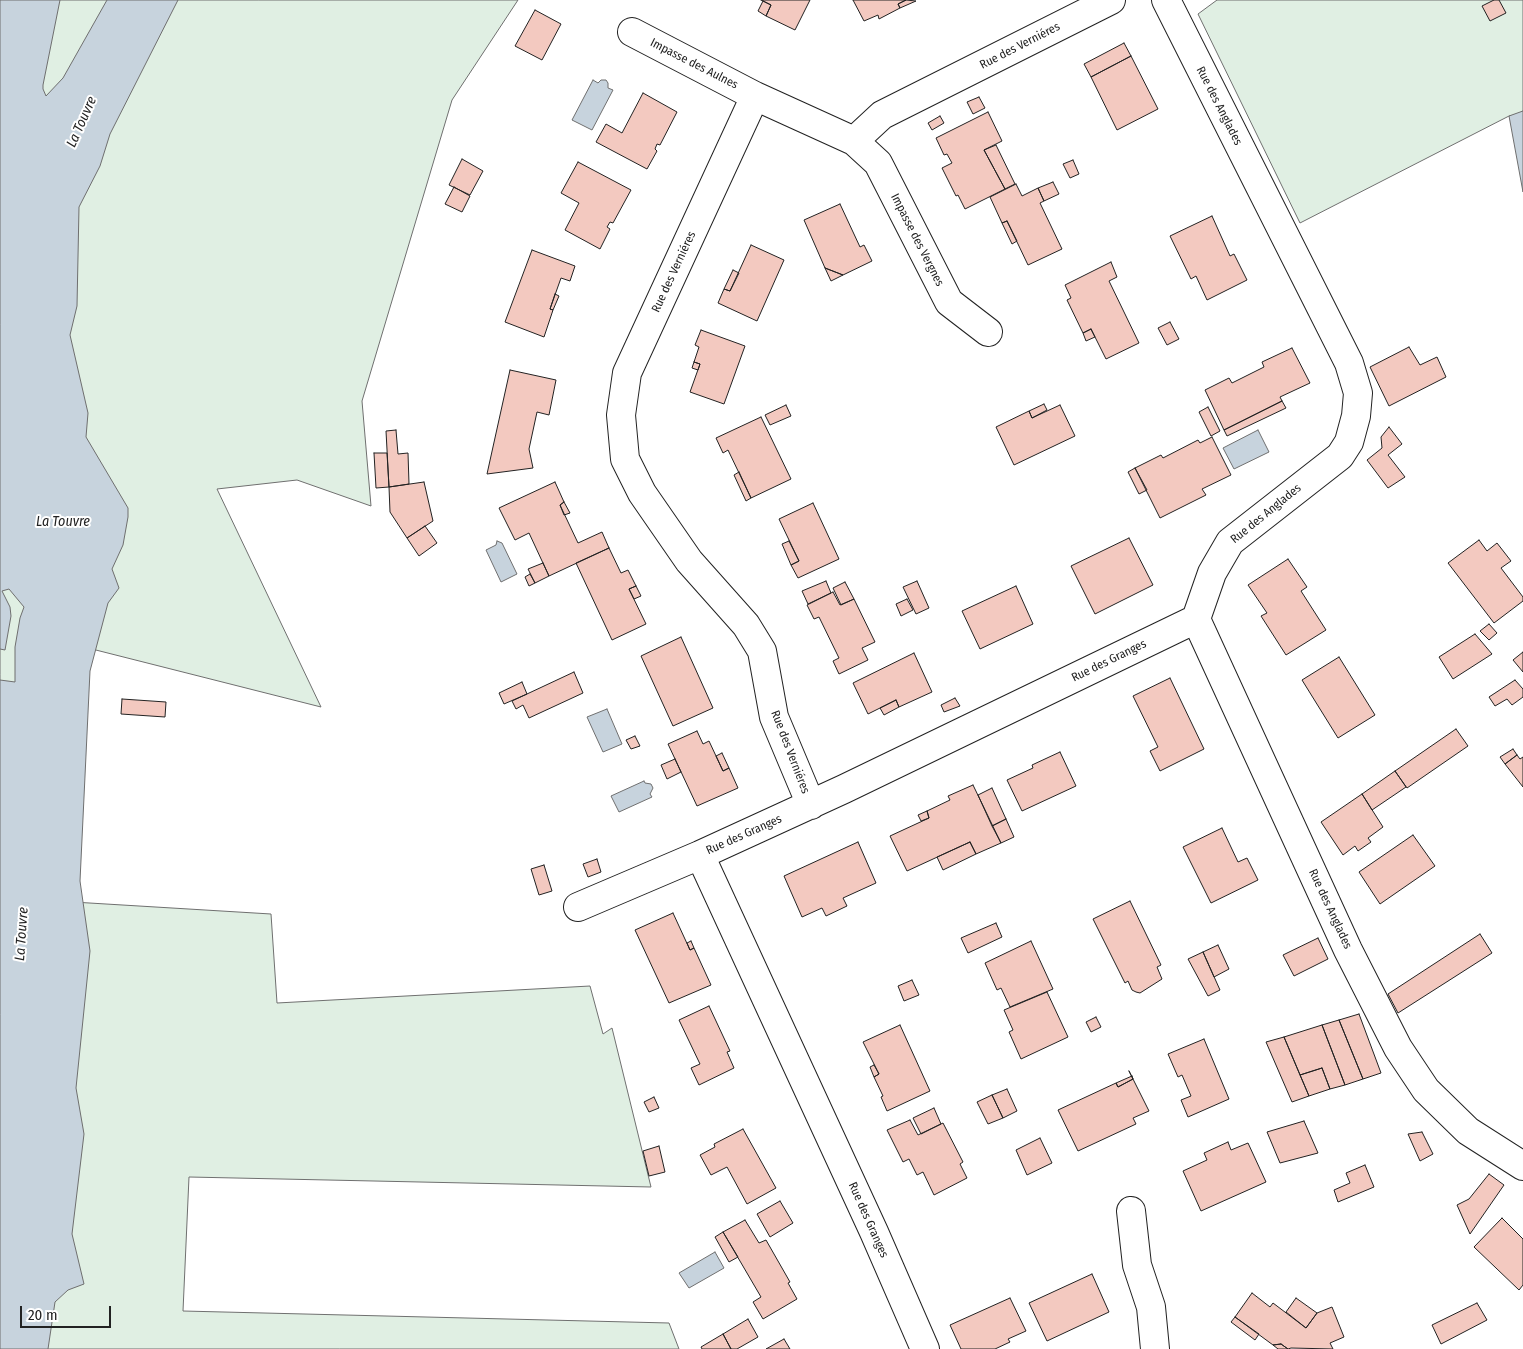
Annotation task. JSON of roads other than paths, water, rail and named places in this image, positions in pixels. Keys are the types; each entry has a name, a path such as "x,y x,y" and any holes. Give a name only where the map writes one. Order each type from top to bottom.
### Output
{"street":[{"name":"Rue des Verniéres","path":"854,140 882,115 1111,0"},
{"name":"Rue des Anglades","path":"1166,0 1349,363 1358,393 1356,416 1349,442 1340,456 1230,542 1212,573 1196,619 1348,950 1398,1048 1426,1090 1468,1131 1523,1166"},
{"name":"Impasse des Aulnes","path":"632,32 755,96"},
{"name":"Rue des Verniéres","path":"755,96 627,373 621,415 626,459 642,492 689,561 746,625 762,651 774,716 811,805"},
{"path":"755,96 854,140"},
{"name":"Impasse des Vergnes","path":"854,140 878,163 949,302 988,332"},
{"name":"Rue des Granges","path":"925,1349 874,1232 700,855 811,805 1196,619"},
{"path":"578,907 700,855"},
{"path":"1131,1211 1137,1265 1151,1307 1155,1349"}],"water":[{"name":"La Touvre","path":"0,0 60,0 43,85 46,96 63,78 107,0 178,0 110,134 100,166 79,207 77,306 70,335 88,413 86,437 128,508 128,517 123,545 112,569 119,588 108,603 90,671 80,881 90,951 76,1088 84,1134 72,1234 84,1284 68,1290 55,1302 48,1349 0,1349 0,680 15,682 15,647 24,607 9,589 2,591 10,607 11,616 5,650 0,649"},
{"path":"593,80 598,83 601,80 606,80 608,88 613,90 592,130 572,120"},
{"path":"1523,111 1523,192 1509,116"},
{"path":"1258,430 1269,452 1234,469 1223,448"},
{"path":"497,541 502,543 517,574 501,582 486,550 496,545"},
{"path":"607,709 622,744 603,752 587,717"},
{"path":"644,781 651,784 653,788 650,794 652,797 619,812 611,796"},
{"path":"715,1252 724,1268 689,1288 679,1273"}]}
